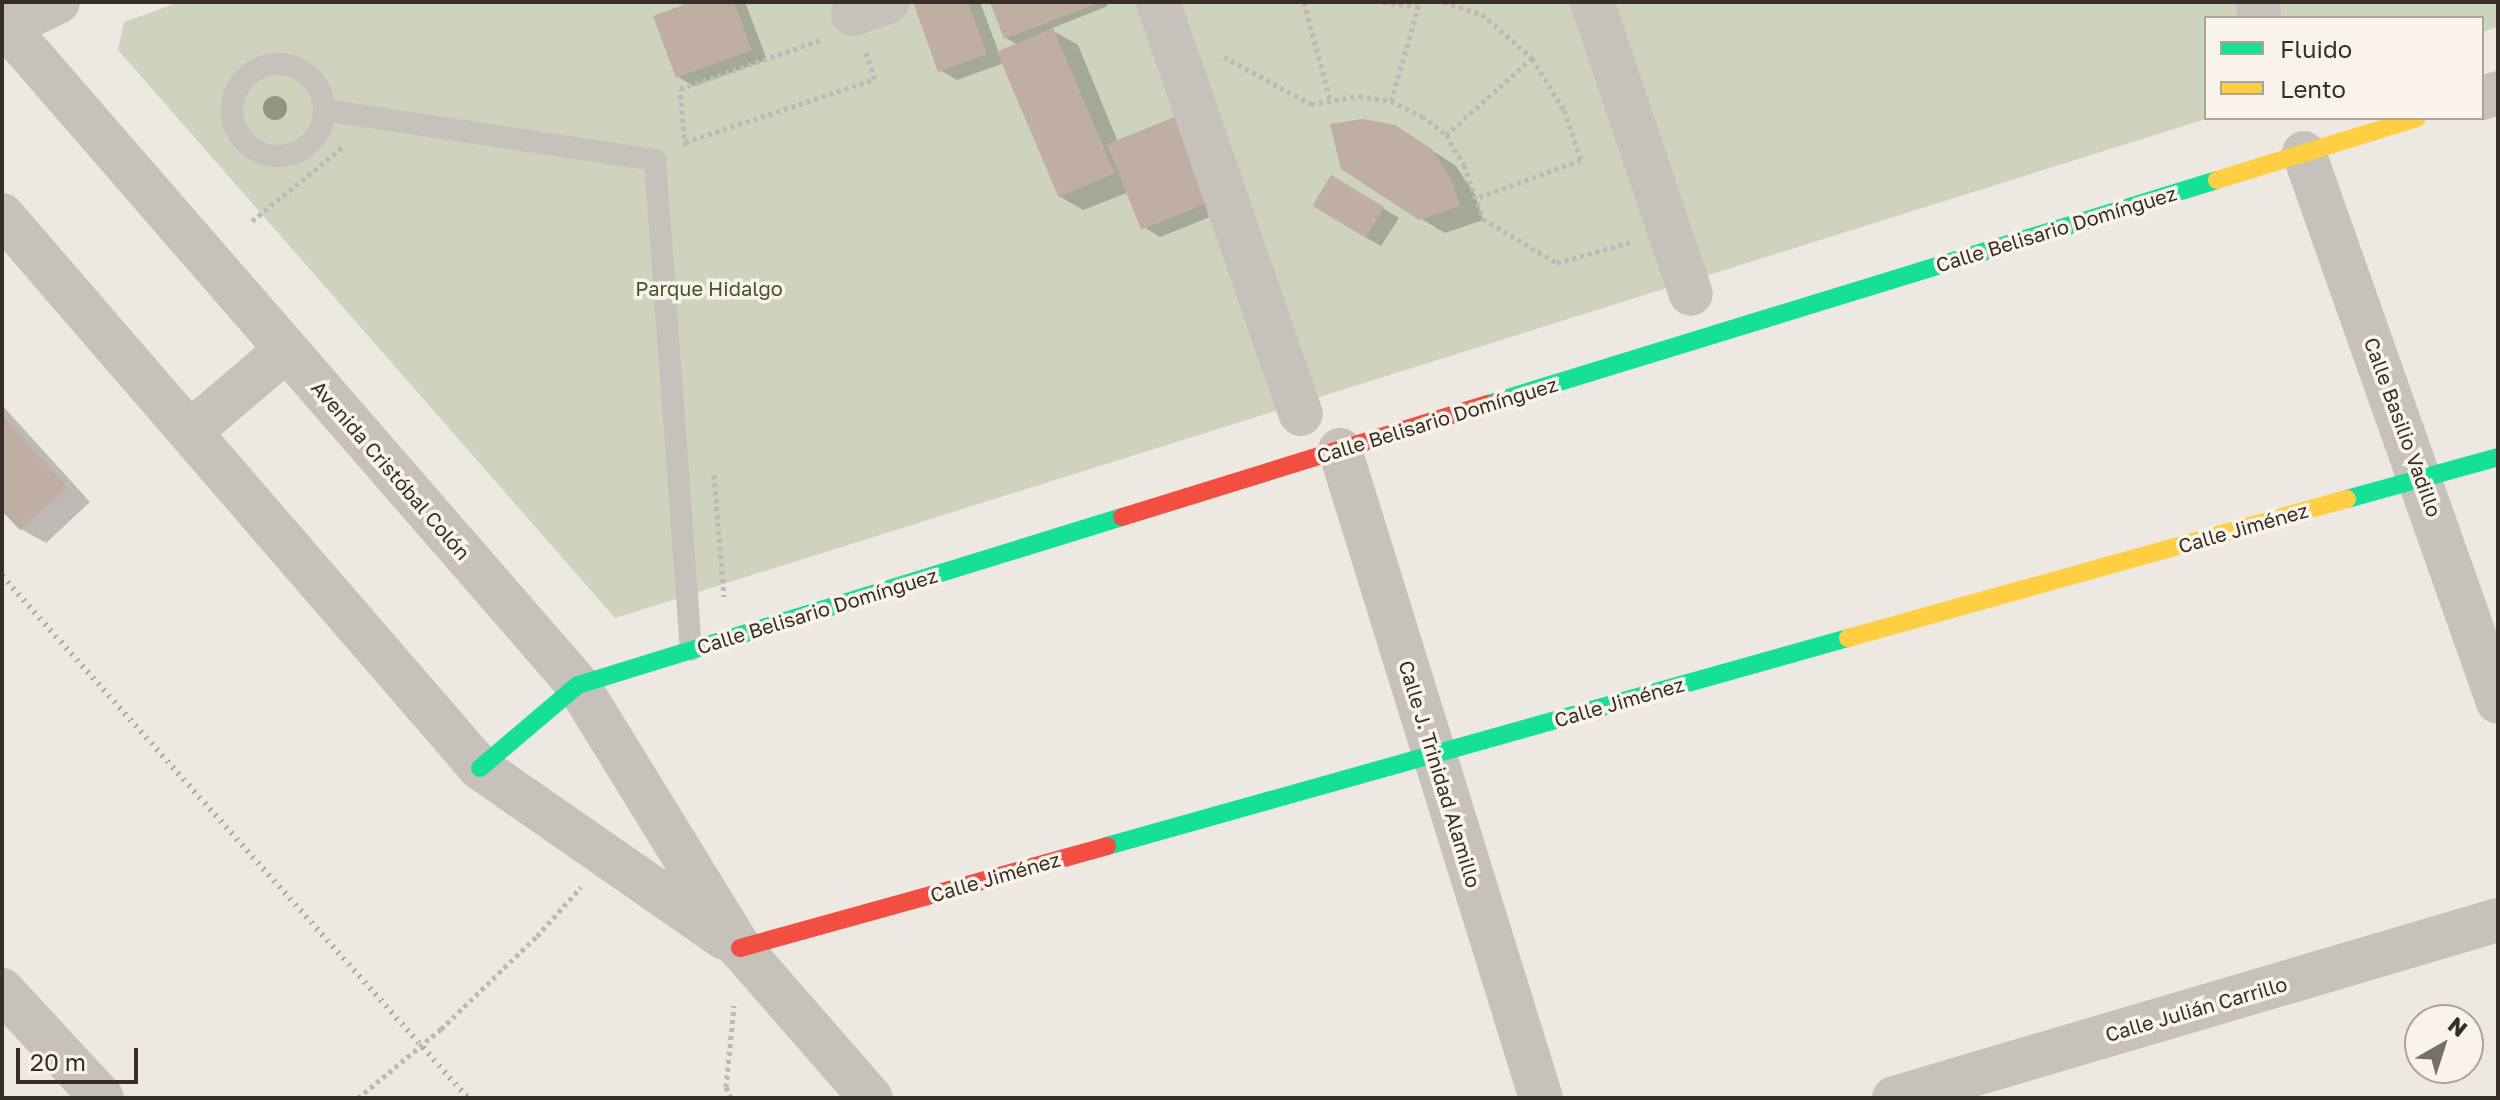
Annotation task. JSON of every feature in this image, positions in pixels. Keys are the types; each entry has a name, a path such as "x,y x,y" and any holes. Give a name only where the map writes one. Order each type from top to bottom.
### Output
{"street":[{"path":"3,26 58,2"},
{"path":"1592,2 1691,294"},
{"path":"1162,14 1301,414"},
{"name":"Avenida Cristóbal Colón","path":"3,26 578,685 740,948 871,1098"},
{"name":"Calle Belisario Domínguez","path":"480,768 578,685 2411,120"},
{"name":"Calle Basilio Vadillo","path":"2304,153 2422,478 2498,702"},
{"name":"Avenida Cristóbal Colón","path":"2,215 480,768 740,948"},
{"path":"190,432 286,350"},
{"name":"Calle J. Trinidad Alamillo","path":"1340,450 1541,1098"},
{"name":"Calle Jiménez","path":"740,948 2498,457"},
{"name":"Calle Julián Carrillo","path":"1894,1098 2498,920"},
{"path":"2,990 102,1098"}],"lane":[{"path":"286,64 313,80 324,110 314,139 287,156 271,156 257,152 236,131 231,102 245,77 257,68 286,64"},
{"path":"324,110 655,160 691,650"}],"path":[{"path":"1304,2 1330,99"},
{"path":"1383,2 1419,5 1391,101"},
{"path":"1444,2 1482,14 1532,58 1564,110 1581,160 1476,198"},
{"path":"1162,14 1311,104 1359,96 1391,101 1422,116 1446,135 1464,165 1483,219 1557,263 1670,231"},
{"path":"856,18 680,89 685,142 875,79"},
{"path":"1446,135 1532,58"},
{"path":"252,221 355,137"},
{"path":"358,1098 431,1038 537,936 608,856"},
{"path":"731,1098 726,1087 740,948"}],"green space":[{"name":"Parque Hidalgo","path":"180,2 2498,2 2498,27 2484,31 2484,16 2204,16 2204,120 615,618 118,50 124,22"}],"building":[{"path":"691,2 734,2 752,50 676,78 653,16"},
{"path":"913,2 968,2 987,54 938,72"},
{"path":"990,2 1101,2 1004,39"},
{"path":"1053,28 1115,173 1059,197 997,52"},
{"path":"1182,114 1216,199 1141,230 1107,144"},
{"path":"1363,119 1395,125 1432,149 1451,179 1460,206 1419,220 1341,169 1330,124"},
{"path":"1331,175 1384,207 1366,238 1312,206"},
{"path":"2,415 67,487 20,530 2,511"}],"railway":[{"path":"2,576 468,1098"}],"traffic: fast":[{"path":"1488,404 2217,180"},
{"path":"2347,499 2498,457"},
{"path":"480,768 578,685 1122,517"},
{"path":"1107,846 1848,638"}],"traffic: slow":[{"path":"2217,180 2411,120"},
{"path":"1848,638 2347,499"}],"traffic: jam":[{"path":"1122,517 1488,404"},
{"path":"740,948 1107,846"}]}
